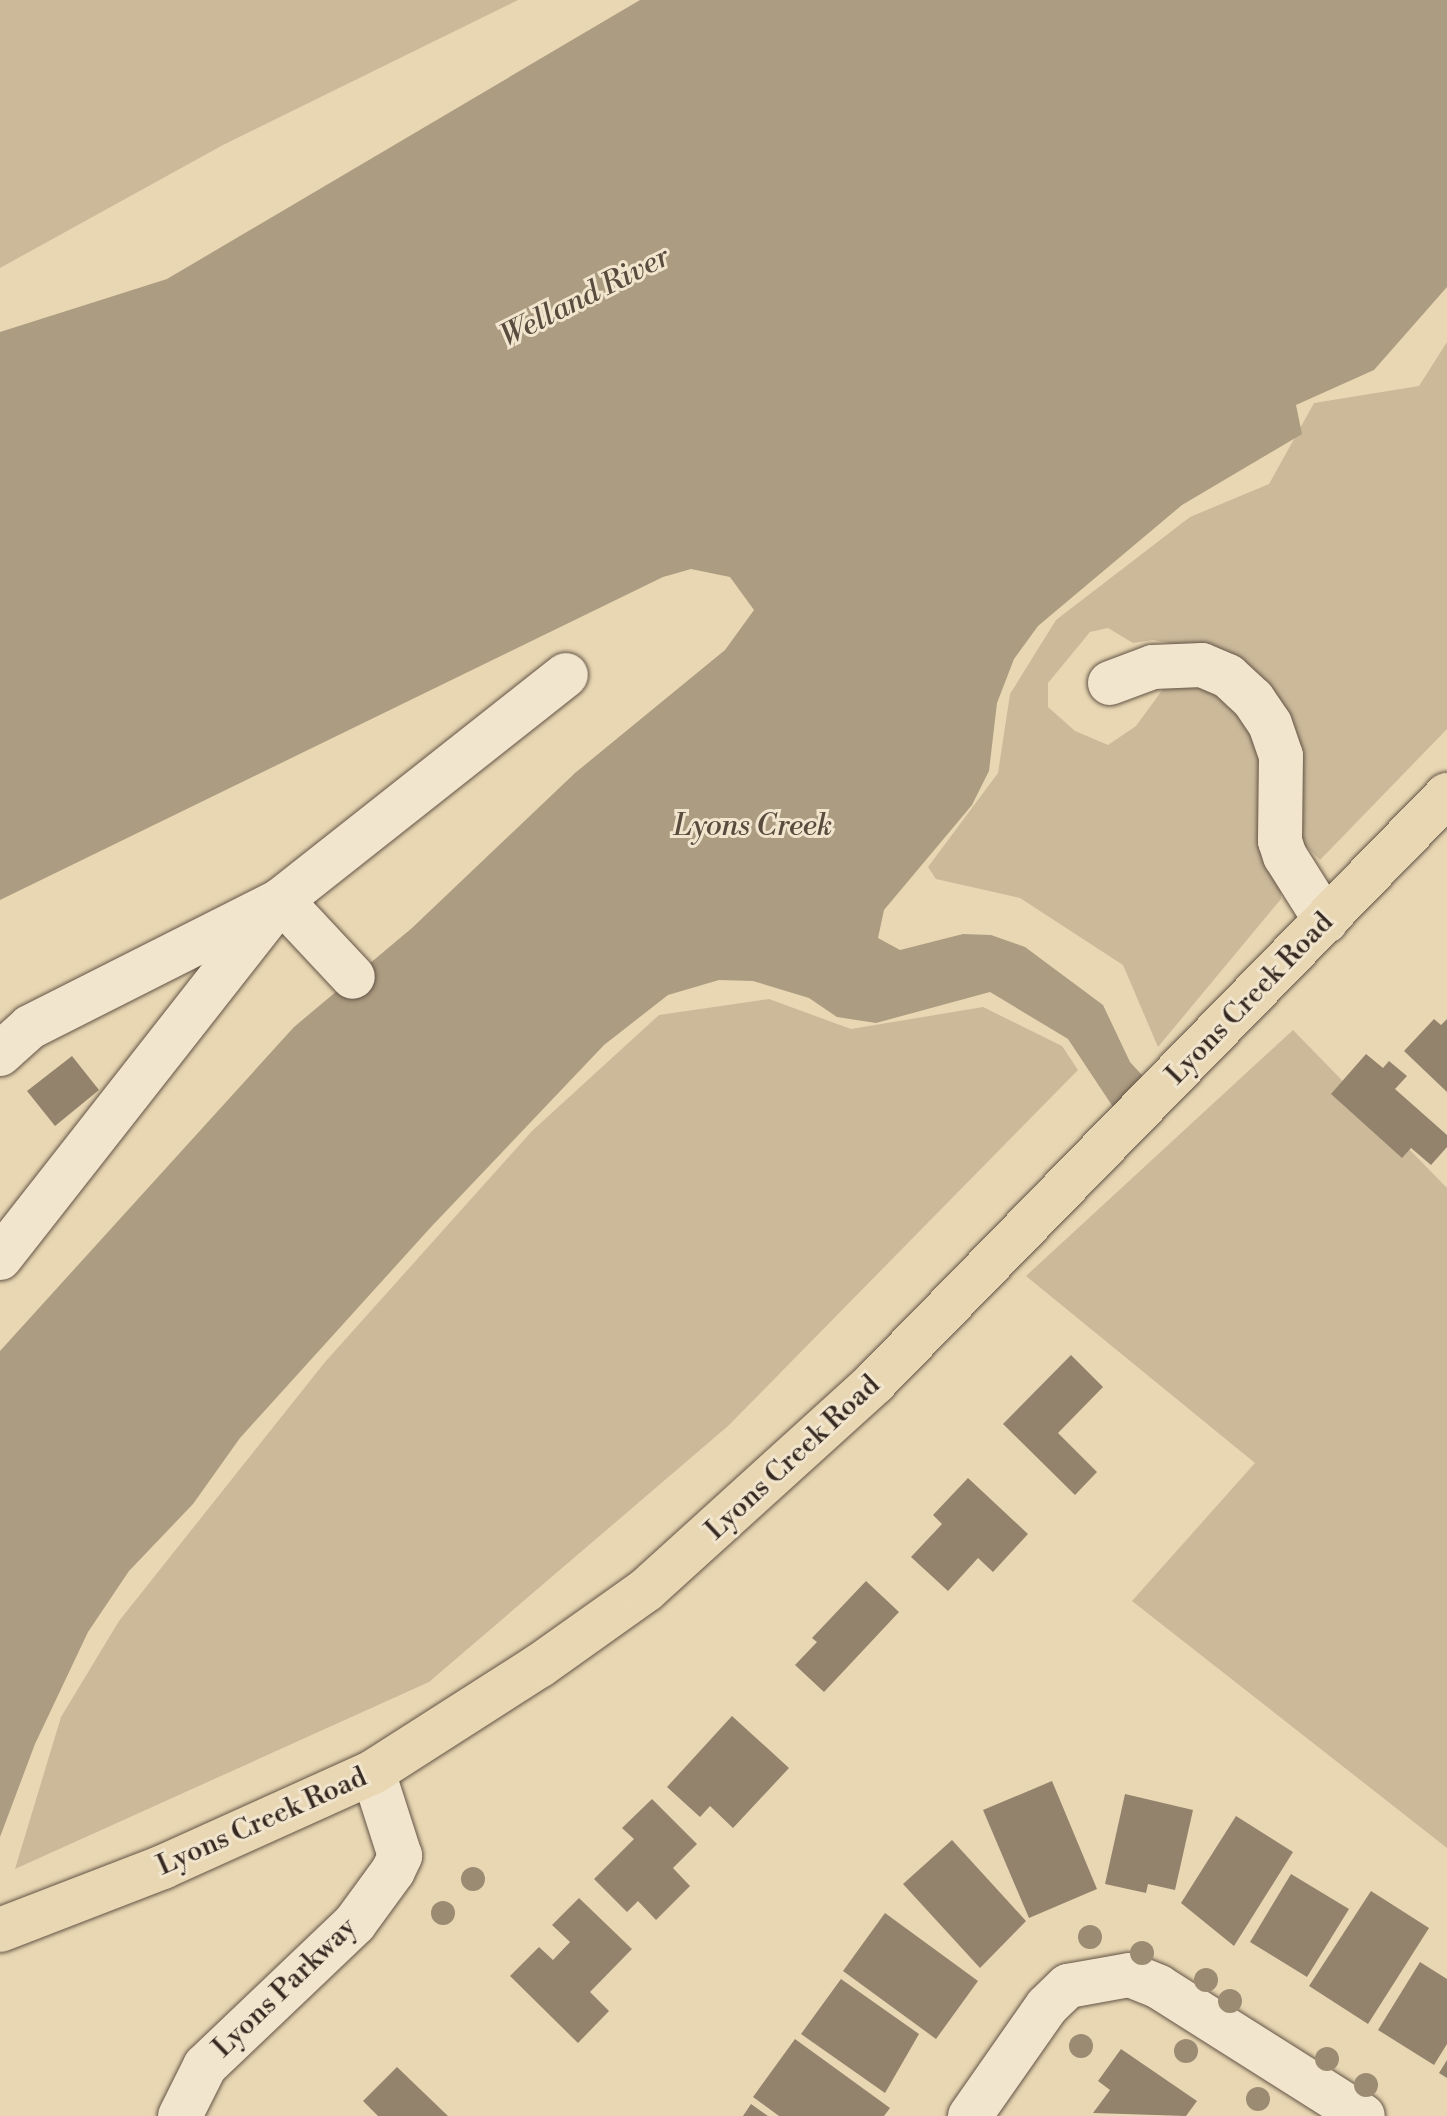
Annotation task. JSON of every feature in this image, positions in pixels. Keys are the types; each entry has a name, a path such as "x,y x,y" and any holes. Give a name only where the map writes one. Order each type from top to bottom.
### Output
{"main road":[{"name":"Lyons Creek Road","path":"0,1930 163,1867 373,1772 539,1666 708,1539 886,1371 1447,795"}],"street":[{"path":"1110,683 1153,667 1202,665 1228,676 1253,699 1270,724 1281,756 1280,841 1285,856 1326,921"},
{"path":"0,1054 30,1027 281,900 566,675"},
{"path":"281,900 353,977"},
{"path":"0,1258 281,900"},
{"name":"Lyons Parkway","path":"190,2110 215,2055 317,1962 393,1871 400,1856 373,1772"},
{"path":"970,2116 1047,2006 1068,1986 1130,1975 1159,1987 1363,2116"}],"shaded area":[{"path":"0,0 518,0 223,145 0,268"},
{"path":"1447,342 1447,729 1320,860 1293,833 1295,747 1254,680 1218,652 1153,640 1133,643 1108,628 1090,632 1048,683 1048,707 1075,731 1108,745 1136,726 1166,685 1206,682 1234,695 1274,756 1281,899 1158,1047 1123,965 1020,898 936,879 928,867 998,773 1010,694 1056,620 1190,517 1269,484 1314,403 1419,386"},
{"path":"769,999 851,1029 983,1007 1062,1046 1078,1070 728,1426 429,1682 15,1869 61,1717 119,1621 325,1362 532,1131 659,1015"},
{"path":"1293,1030 1447,1188 1447,1848 1132,1601 1255,1463 1026,1276"}],"water":[{"path":"640,0 1447,0 1447,287 1374,370 1296,405 1302,434 1182,505 1038,626 1014,659 997,703 989,771 972,805 884,910 878,938 900,950 963,934 991,935 1025,947 1103,1005 1130,1062 1152,1086 1117,1113 1068,1039 990,992 876,1023 837,1017 809,998 753,981 719,980 668,995 604,1045 431,1227 240,1438 193,1504 129,1571 88,1632 35,1744 0,1837 0,1351 294,1027 412,928 575,773 725,650 754,610 730,577 691,569 663,577 0,900 0,332 167,279"}],"building":[{"path":"1434,1019 1441,1025 1447,1019 1447,1092 1404,1051"},
{"path":"1366,1054 1383,1068 1389,1061 1407,1076 1395,1089 1447,1135 1447,1147 1431,1165 1411,1148 1402,1158 1331,1094"},
{"path":"72,1056 99,1090 55,1126 27,1091"},
{"path":"1071,1355 1103,1387 1058,1433 1097,1472 1075,1495 1003,1424"},
{"path":"968,1478 1028,1534 993,1572 978,1558 948,1591 911,1557 942,1524 933,1515"},
{"path":"866,1581 899,1612 824,1692 795,1665 817,1642 812,1638"},
{"path":"732,1716 789,1768 733,1828 710,1806 700,1817 667,1787"},
{"path":"1052,1781 1097,1889 1029,1918 983,1810"},
{"path":"1125,1794 1193,1810 1175,1890 1148,1884 1146,1893 1105,1884"},
{"path":"652,1799 697,1844 673,1868 690,1886 656,1920 638,1901 627,1912 594,1879 634,1839 622,1828"},
{"path":"1236,1816 1293,1852 1234,1946 1181,1903"},
{"path":"952,1840 1026,1921 980,1968 903,1884"},
{"path":"1291,1874 1349,1909 1307,1977 1250,1942"},
{"path":"1371,1891 1429,1928 1368,2024 1309,1986"},
{"path":"579,1898 632,1949 590,1992 609,2011 578,2043 510,1976 539,1947 553,1960 570,1942 552,1925"},
{"path":"885,1913 978,1981 936,2039 843,1971"},
{"path":"1420,1962 1447,1979 1447,2044 1434,2065 1378,2030"},
{"path":"841,1979 919,2034 885,2093 801,2034"},
{"path":"795,2039 890,2108 884,2116 779,2116 753,2097"},
{"path":"1121,2049 1197,2101 1186,2116 1093,2113 1110,2090 1098,2081"},
{"path":"1447,2060 1447,2078 1439,2073"},
{"path":"397,2067 448,2116 378,2116 363,2101"},
{"path":"751,2104 768,2116 743,2116"}],"water label":[{"name":"Welland River","path":"585,297"},
{"name":"Lyons Creek","path":"753,826"}]}
